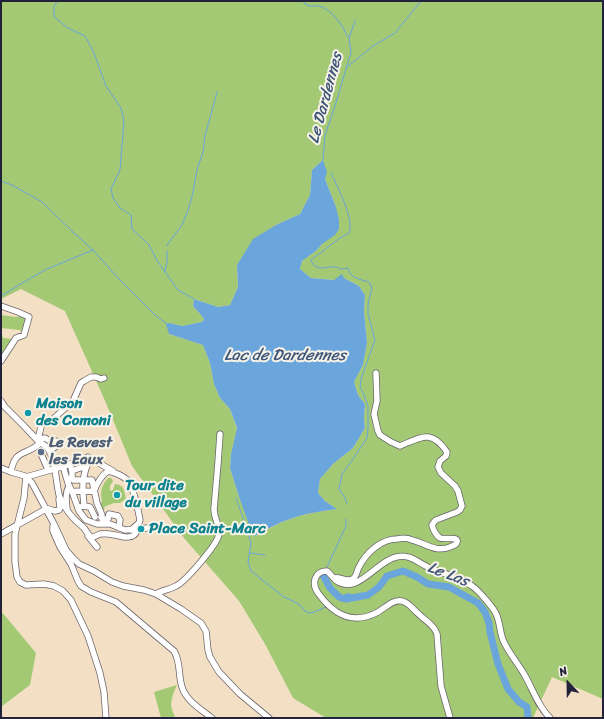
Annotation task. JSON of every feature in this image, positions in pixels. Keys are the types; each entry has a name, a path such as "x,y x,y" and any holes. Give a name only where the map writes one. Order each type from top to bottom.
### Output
{"street":[{"path":"1,306 29,317 24,335 16,338 1,361"},
{"path":"334,578 336,577 347,580 353,579 358,567 372,549 388,540 399,538 412,539 426,546 438,549 449,548 455,545 457,541 453,538 446,539 439,537 432,525 436,520 457,512 462,506 455,486 441,473 438,467 440,461 446,456 447,452 437,441 428,436 400,446 380,435 374,414 377,401 376,373"},
{"path":"39,442 42,423 46,420 52,420 73,401 81,383 96,376 101,379 104,378"},
{"path":"1,401 3,407 49,451 55,468 60,498 74,519 91,536 93,537 104,533 131,537 137,533 134,530"},
{"path":"156,594 174,587 183,580 211,549 218,538 219,532 214,509 220,434"},
{"path":"11,472 16,458 34,448 41,439 45,438 50,442 56,441 58,443 56,447 49,451"},
{"path":"42,456 48,470"},
{"path":"1,468 29,476 89,458 117,472 119,475"},
{"path":"69,482 73,480 83,480 92,480 97,503 102,515 97,524 87,521 80,513 83,480 89,458"},
{"path":"67,510 66,496 72,476 70,464"},
{"path":"63,466 72,492 81,507"},
{"path":"72,471 86,466"},
{"path":"94,491 98,481 108,471 127,479 130,483 135,498 140,522 134,530"},
{"path":"29,476 66,550 72,557 80,564 115,584 156,594 203,626 206,631 210,657 219,672 240,694 269,718"},
{"path":"29,476 15,534 15,562 18,580 26,585 44,584 54,586 63,591 71,600 88,636 100,673 104,692 106,718"},
{"path":"72,492 94,491"},
{"path":"1,534 46,509 55,511 59,510 60,498"},
{"path":"81,507 90,507 101,519 124,530 147,528"},
{"path":"82,527 87,521 108,519 109,514 118,517 120,521 119,528"},
{"path":"54,524 53,531 60,547 71,564 83,588 116,602 174,651 178,658 183,690 192,701 212,718"},
{"path":"82,527 97,547"},
{"path":"450,718 440,686 437,634 434,627 406,602 401,601 394,602 378,612 367,616 353,618 344,616 334,610 317,592 314,580 319,573 324,571 329,572 337,582 348,585 359,582 393,558 405,556 431,569 454,577 472,586 494,610 505,644 525,675 544,712 550,718"}],"green space":[{"path":"1,1 603,1 603,699 552,677 533,718 326,718 293,698 265,644 239,601 184,538 132,466 65,311 21,289 1,299","holes":["323,160 325,179 336,207 322,244 316,251 302,261 300,269 311,278 334,280 344,278 359,286 365,295 364,311 367,343 363,365 354,382 358,395 365,404 365,428 353,448 333,464 320,479 318,493 325,501 337,509 309,513 293,518 256,536 239,497 230,468 231,454 237,429 230,409 220,398 214,384 210,363 203,345 169,334 170,323 182,326 202,322 204,319 193,306 194,299 218,307 230,305 238,287 237,265 243,256 276,225 300,214 310,195 312,170"]},
{"path":"1,315 16,317 22,316 27,318 24,332 1,328"},
{"path":"1,334 3,338 13,339 1,358"},
{"path":"108,478 111,478 113,481 110,486 110,491 113,490 115,484 121,486 124,489 126,499 120,503 114,503 104,507 105,509 101,511 98,504 102,502 102,489"},
{"path":"1,611 36,653 30,685 1,707"},
{"path":"177,685 171,704 175,716 172,718 161,718 154,692"}],"water":[{"name":"Lac de Dardennes","path":"323,160 327,172 325,179 336,207 339,220 339,229 335,235 302,261 300,269 311,278 334,280 342,274 344,278 359,286 365,295 364,311 367,343 363,365 354,382 358,395 365,404 365,428 353,448 333,464 320,479 318,493 325,501 337,509 309,513 293,518 255,536 251,530 230,468 231,454 237,428 230,409 220,398 214,384 210,363 203,345 169,334 166,324 170,323 182,326 202,322 204,319 193,306 194,299 218,307 230,305 238,287 237,265 253,239 276,225 300,214 310,195 312,170"},
{"path":"348,593 354,595 355,597 346,602 339,601 339,597"}],"waterway":[{"path":"58,1 54,6 54,17 68,28 85,36 94,53 106,86 121,108 124,121 120,170 111,189 113,198 120,208 131,215 132,229 149,245 158,262 178,290 194,299"},
{"path":"304,1 304,3 309,6 319,6 333,14 348,37"},
{"path":"347,67 373,46 395,33 421,1"},
{"name":"Le Dardennes","path":"323,160 325,135 351,52 349,38 355,21"},
{"path":"167,246 182,225 187,213 217,92"},
{"path":"331,173 348,212 350,220 349,233 337,240 311,260 318,268 348,268 353,276 369,282 372,288 368,304 368,314 375,340 361,379 360,388 368,406 367,438 342,474 339,489 347,504"},
{"path":"1,181 12,185 42,202 93,250 119,279 155,315 167,324"},
{"path":"1,296 47,269 93,250"},
{"path":"165,271 167,251"},
{"path":"236,498 248,532"},
{"path":"327,567 346,526 346,519"},
{"path":"252,529 248,533 251,543 248,562 251,571 284,597 300,605 309,613 326,607"},
{"path":"250,553 265,555"},
{"name":"Le Las","path":"323,575 330,588 339,597 346,599 368,595 379,587 387,576 403,571 428,584 449,587 478,603 485,612 489,623 498,664 508,689 519,702 527,707 528,718"}],"place":[{"name":"Maison des Comoni","path":"28,413"},
{"name":"Le Revest les Eaux","path":"41,452"},
{"name":"Tour dite du village","path":"117,495"},
{"name":"Place Saint-Marc","path":"141,529"}]}
